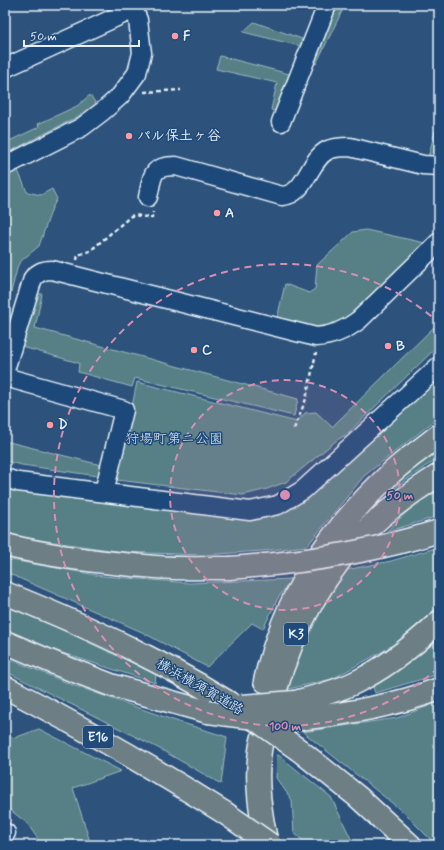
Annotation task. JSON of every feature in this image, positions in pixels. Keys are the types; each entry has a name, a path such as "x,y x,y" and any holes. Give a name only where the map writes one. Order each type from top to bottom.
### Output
{"highway":[{"path":"260,752 264,684 270,657 282,625 303,580 319,555 356,509 392,472 439,435"},
{"name":"K3","path":"267,845 260,810 258,783 260,752 275,690 296,633 311,603 328,577 356,541 378,519 439,475"},
{"path":"5,545 28,551 81,559 157,567 229,568 275,565 331,558 380,548 439,532"},
{"name":"横浜横須賀道路","path":"5,593 118,642 186,677 244,712 298,750 358,797 410,845"},
{"path":"297,710 322,695 353,684 383,667 412,647 439,622"},
{"path":"5,642 111,685 167,701 208,709 268,705 297,710 323,717 403,701 439,689"},
{"name":"E16","path":"5,687 79,726 166,776 225,813 271,845"}],"street":[{"path":"281,122 326,5"},
{"path":"5,68 133,7 140,33 142,53 137,73 120,96 82,127 5,166"},
{"path":"148,197 153,174 157,169 165,166 176,166 282,196 290,195 296,191 321,155 328,150 339,147 350,147 423,165 439,166"},
{"path":"5,370 33,278 38,272 47,270 73,275 316,337 340,332 350,327 439,242"},
{"path":"5,478 18,482 250,511 278,505 303,490 439,366"},
{"path":"5,377 124,410 104,492"}],"path":[{"path":"141,92 181,90"},
{"path":"73,275 78,255 90,251 131,216"},
{"path":"294,429 306,399 318,342 322,336"}],"green space":[{"path":"338,5 345,5 316,64 314,63"},
{"path":"254,22 302,39 300,46 243,32"},
{"path":"220,56 289,74 275,111 271,110 277,83 216,69"},
{"path":"90,95 97,105 5,154 5,143 39,127 38,124 77,106"},
{"path":"435,131 439,132 439,158 428,158"},
{"path":"17,168 27,192 41,195 52,189 57,199 52,208 39,246 18,265 5,316 5,173"},
{"path":"366,230 425,243 348,316 338,322 329,326 313,328 277,319 285,284 309,293 315,289 317,265 353,232"},
{"path":"38,294 42,294 35,328 298,399 294,416 135,378 132,387 78,372 79,363 26,348 22,345"},
{"name":"狩場町第ニ公園","path":"439,322 439,345 347,434 337,440 286,482 267,489 243,495 117,480 137,382 297,422 305,413 316,412 332,427"},
{"path":"439,378 439,417 364,476 307,546 203,555 124,552 26,538 5,532 5,484 42,494 243,519 276,514"},
{"path":"5,441 101,465 98,476 22,465 5,461"},
{"path":"439,445 439,459 426,466 381,498 417,462"},
{"path":"439,491 439,516 386,532 417,502"},
{"path":"439,547 439,606 394,645 332,679 288,689 293,666 312,625 346,570 391,561"},
{"path":"5,559 102,576 189,583 292,579 278,598 263,629 252,623 207,667 142,632 5,572"},
{"path":"5,606 56,627 156,674 155,683 44,647 5,630"},
{"path":"439,638 439,674 375,693 372,684 432,645"},
{"path":"5,657 70,684 227,737 221,784 160,749 5,671"},
{"path":"439,702 439,845 436,845 402,811 303,732 397,718"},
{"path":"39,729 121,771 73,788 91,845 42,845 27,823 5,806 5,733 14,738"},
{"path":"277,754 331,797 354,845 308,845 294,833 292,800 276,778"}],"place":[{"name":"F","path":"175,36"},
{"name":"パル保土ヶ谷","path":"129,136"},
{"name":"A","path":"217,213"},
{"name":"B","path":"388,346"},
{"name":"C","path":"194,350"},
{"name":"D","path":"50,425"}]}
